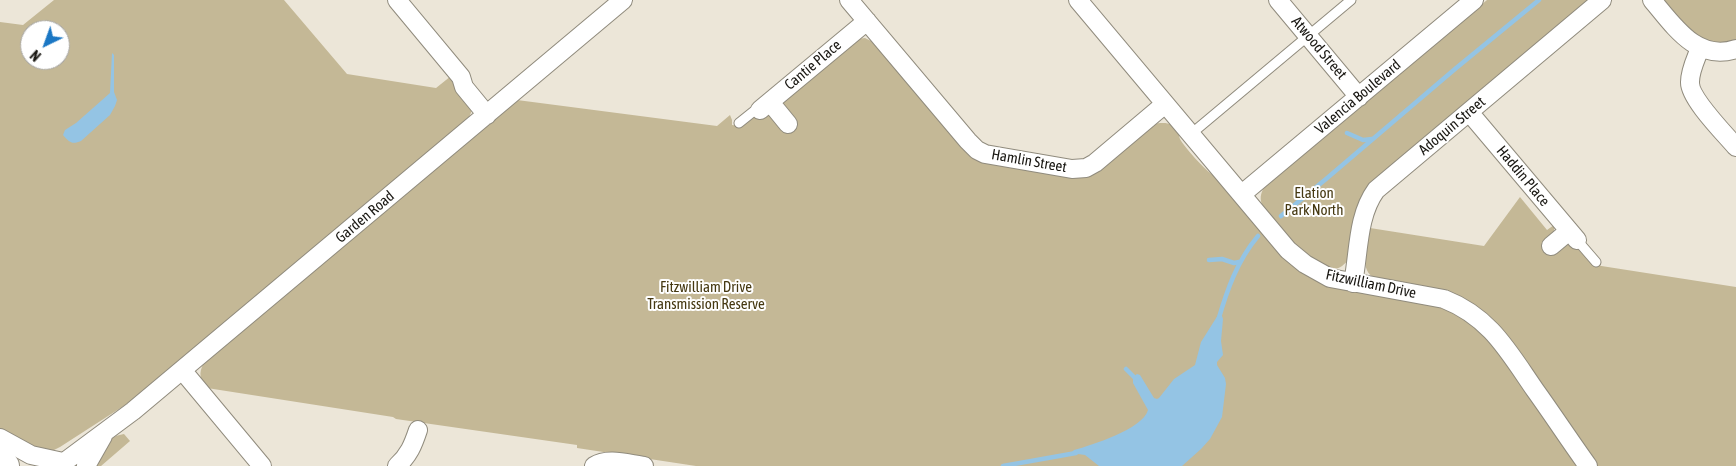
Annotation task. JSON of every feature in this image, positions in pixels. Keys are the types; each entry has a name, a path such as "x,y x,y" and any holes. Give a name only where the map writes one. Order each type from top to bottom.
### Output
{"main road":[{"path":"0,460 5,466"}],"street":[{"path":"397,0 461,77 464,87 490,112"},
{"name":"Garden Road","path":"0,438 31,455 61,464 106,432 182,370 621,0"},
{"name":"Hamlin Street","path":"849,0 968,141 977,150 985,154 1072,169 1086,168 1095,163 1165,104"},
{"name":"Fitzwilliam Drive","path":"1078,0 1278,239 1296,257 1317,272 1330,278 1444,300 1473,314 1500,338 1588,466"},
{"name":"Atwood Street","path":"1278,0 1359,97"},
{"name":"Adoquin Street","path":"1354,283 1363,220 1372,197 1383,184 1602,0"},
{"path":"1652,0 1692,44 1700,48 1719,52 1736,49"},
{"name":"Valencia Boulevard","path":"1242,194 1472,1"},
{"name":"Cantie Place","path":"765,106 866,21"},
{"path":"1700,48 1692,70 1690,89 1696,99 1736,147"},
{"path":"765,106 788,124"},
{"name":"Haddin Place","path":"1470,112 1573,235"},
{"path":"1551,246 1573,235"},
{"path":"182,370 262,466"},
{"path":"397,466 412,448 420,430"},
{"name":"Garden Road","path":"86,466 106,432"},
{"path":"594,466 607,462 644,466"}],"lane":[{"path":"1190,134 1351,0"},
{"path":"740,123 754,111 765,106"},
{"path":"1573,235 1596,262"}],"green space":[{"path":"54,0 284,0 347,74 436,88 451,76 472,110 468,120 136,398 60,447 52,451 43,452 0,431 0,22 20,25 20,70 70,70 70,20 29,20"},
{"name":"Elation Park North","path":"1487,0 1592,0 1364,193 1355,217 1349,259 1344,264 1333,269 1314,261 1280,230 1264,209 1261,197 1265,186"},
{"path":"1663,0 1736,0 1736,41 1719,43 1708,42 1700,38 1686,27"},
{"name":"Fitzwilliam Drive Transmission Reserve","path":"865,38 877,44 969,155 981,161 1084,178 1098,170 1154,124 1171,124 1178,131 1180,139 1203,167 1218,178 1280,253 1448,308 1485,332 1579,466 696,466 577,448 577,445 396,419 207,388 203,382 200,373 204,363 517,100 717,126 730,115 732,125 742,126 757,114 761,119 769,115 784,131 796,121 784,106 784,100 858,39"},
{"path":"1520,197 1547,230 1554,225 1554,231 1542,243 1552,255 1566,244 1575,249 1579,246 1595,265 1736,287 1736,466 1597,466 1510,339 1489,316 1461,297 1373,277 1368,273 1365,254 1370,228 1484,246"},
{"path":"124,434 130,441 101,466 91,466 112,438"}],"water":[{"path":"112,53 114,55 114,92 117,100 115,106 110,115 81,141 71,142 63,135 65,130 76,123 110,93"},
{"path":"1218,315 1222,316 1223,319 1221,341 1223,355 1217,362 1217,365 1225,378 1226,384 1222,417 1210,439 1201,449 1182,466 1099,466 1085,455 1071,453 1074,450 1116,435 1137,424 1148,410 1133,383 1133,377 1137,374 1140,375 1154,398 1159,398 1174,379 1195,365 1201,342"}],"waterway":[{"path":"1281,216 1539,0"},
{"path":"1347,133 1363,140 1372,139"},
{"path":"1218,321 1234,276 1244,255 1258,236"},
{"path":"1209,260 1222,259 1234,263 1239,262"},
{"path":"1126,369 1137,380"},
{"path":"1003,466 1076,453"}]}
